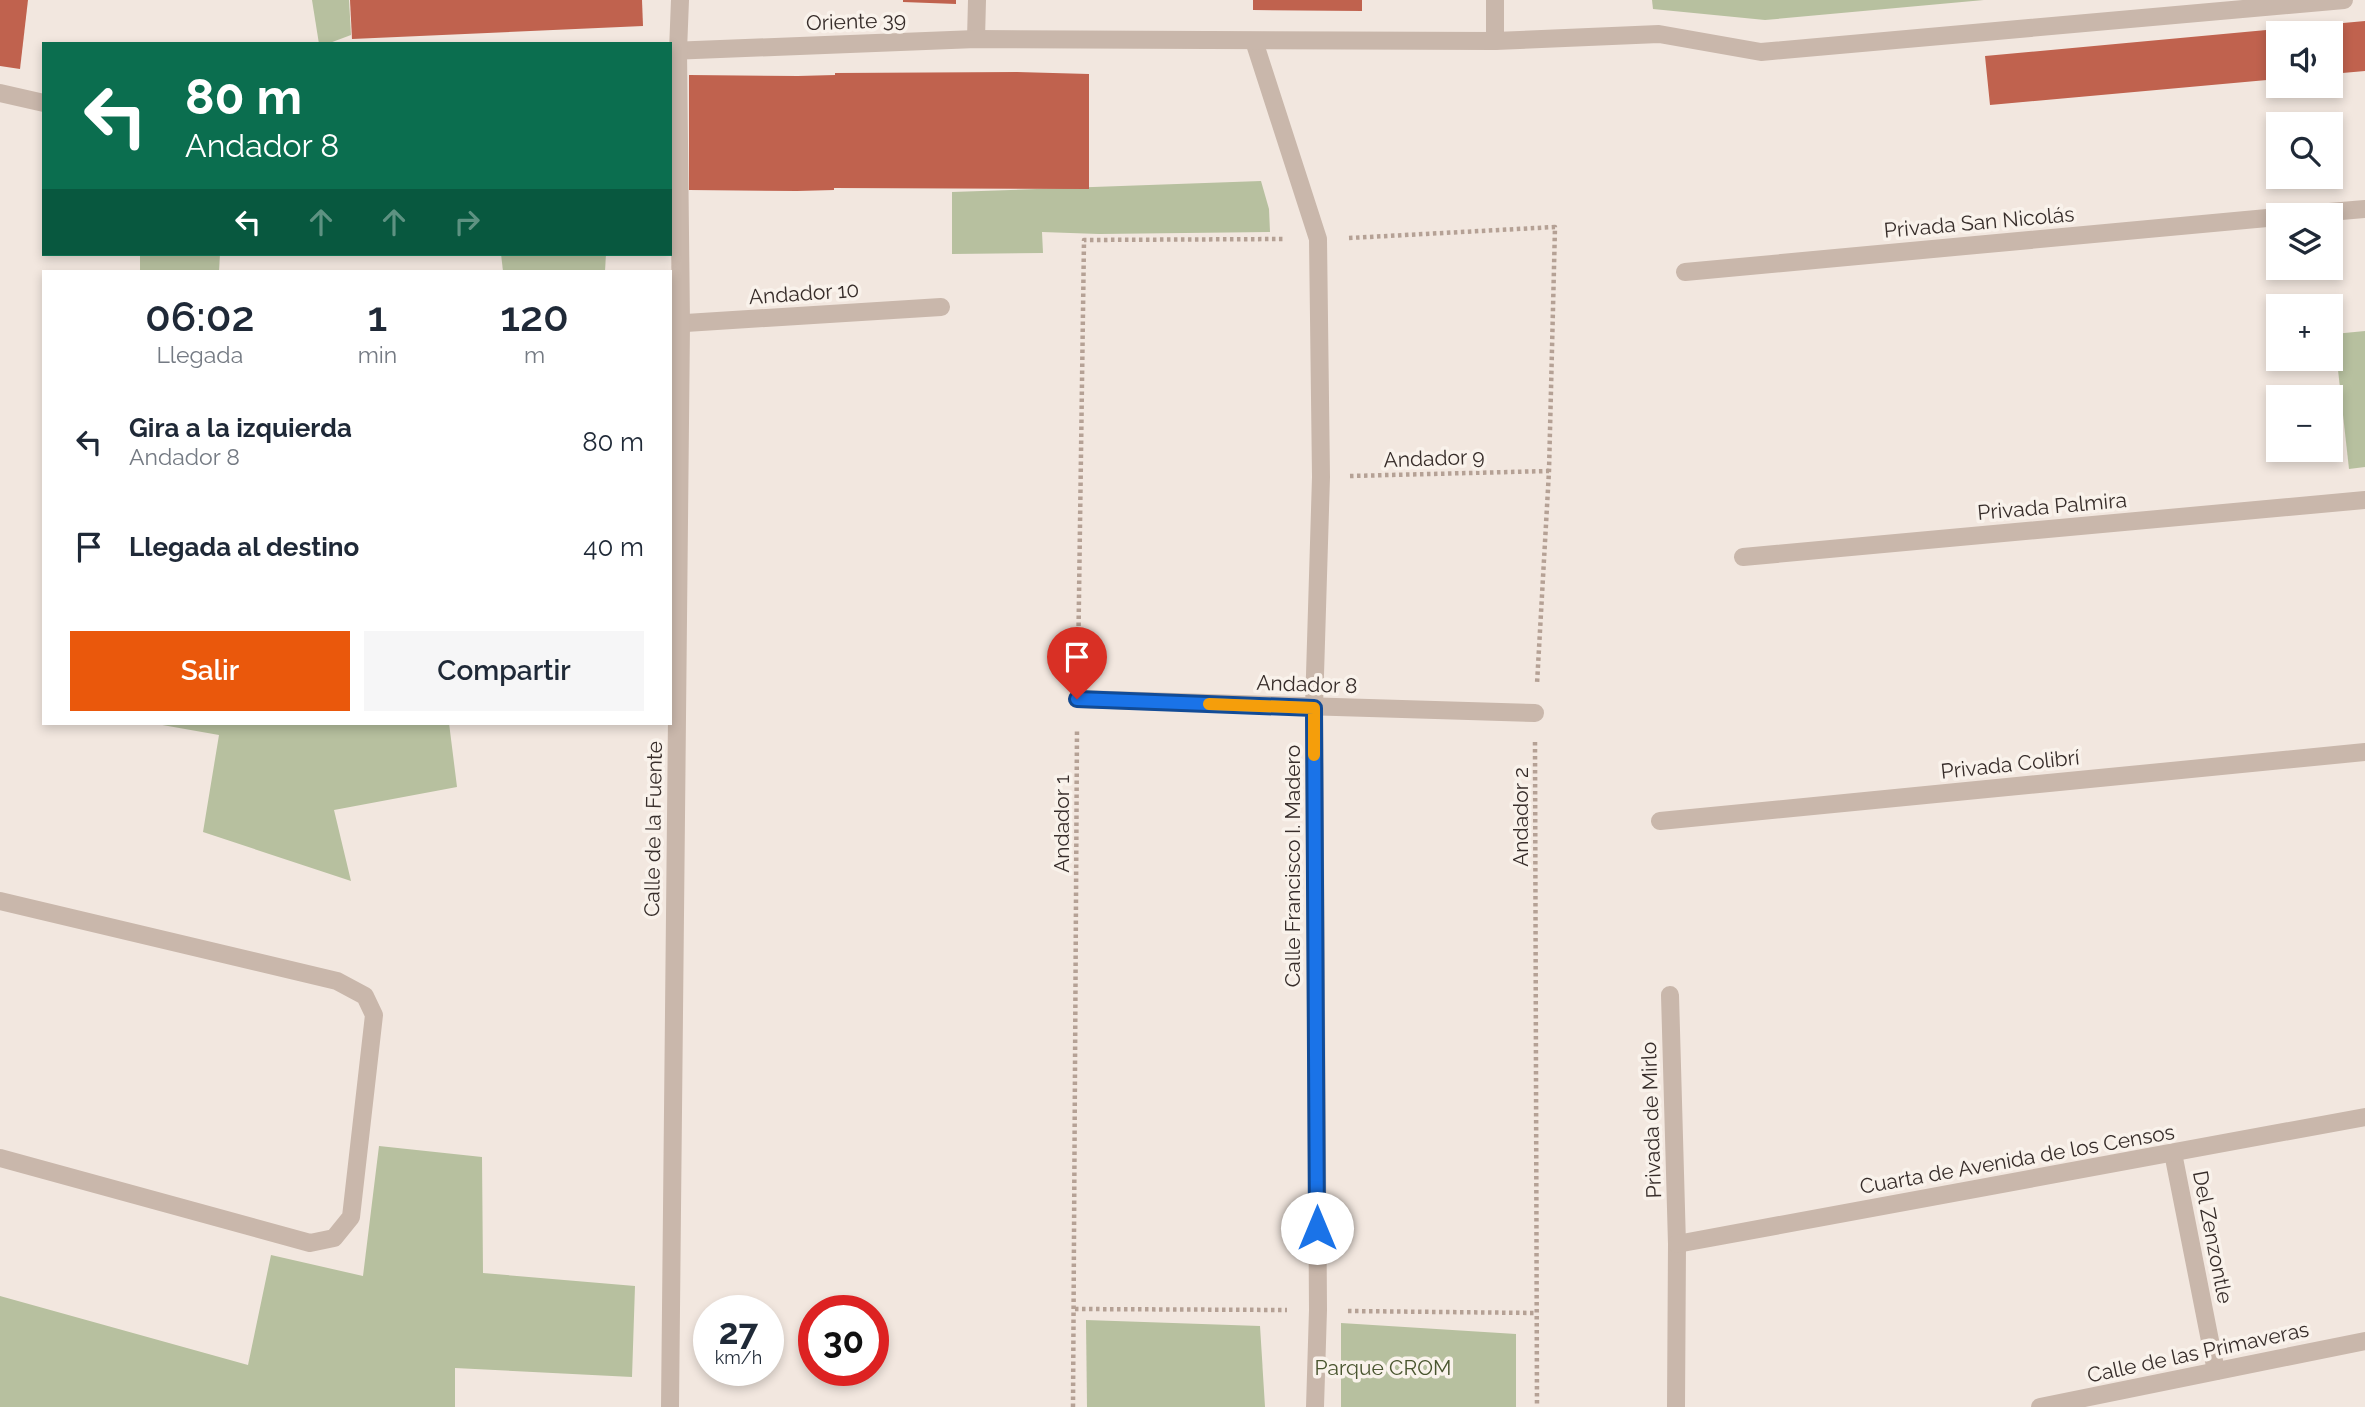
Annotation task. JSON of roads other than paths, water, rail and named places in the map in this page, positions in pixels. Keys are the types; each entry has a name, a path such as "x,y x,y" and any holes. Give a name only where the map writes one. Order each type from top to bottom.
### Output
{"street":[{"name":"Calle de la Fuente","path":"670,1407 674,51 680,0"},
{"path":"976,39 977,0"},
{"path":"1495,0 1495,41"},
{"name":"Oriente 39","path":"674,51 976,39 1495,41 1659,34 1761,52 2344,0"},
{"name":"Calle Francisco I. Madero","path":"1254,41 1318,239 1321,477 1314,708 1318,1310 1315,1407"},
{"path":"0,93 42,103"},
{"path":"2343,211 2365,209"},
{"name":"Privada San Nicolás","path":"1685,272 2266,218"},
{"name":"Andador 10","path":"675,324 941,307"},
{"name":"Privada Palmira","path":"1744,557 2365,500"},
{"name":"Andador 8","path":"1077,699 1535,713"},
{"name":"Privada Colibrí","path":"1660,821 2365,752"},
{"path":"0,901 337,981 365,996 374,1015 352,1217 334,1238 310,1243 0,1158"},
{"name":"Privada de Mirlo","path":"1670,995 1677,1244 1676,1407"},
{"name":"Cuarta de Avenida de los Censos","path":"1677,1244 2365,1117"},
{"name":"Del Zenzontle","path":"2174,1153 2216,1371"},
{"name":"Calle de las Primaveras","path":"2040,1407 2365,1341"}],"park label":[{"name":"Parque CROM","path":"1383,1367"}]}
